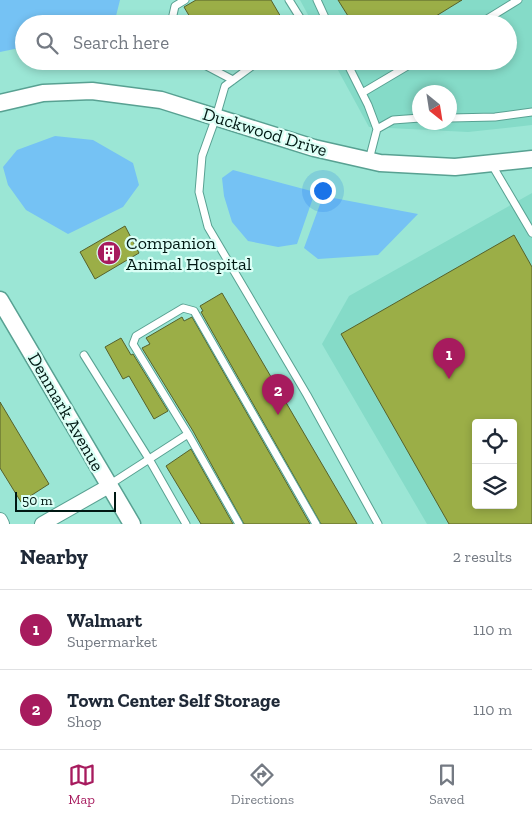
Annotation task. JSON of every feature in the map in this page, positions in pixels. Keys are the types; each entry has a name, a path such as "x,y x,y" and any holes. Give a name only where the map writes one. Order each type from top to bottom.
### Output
{"street":[{"name":"Duckwood Drive","path":"0,103 43,93 92,91 161,100 314,148 380,163 455,167 532,159"},
{"name":"Denmark Avenue","path":"0,300 132,524"},
{"path":"42,524 109,486"},
{"path":"0,520 2,524"}],"lane":[{"path":"173,15 175,6 185,0"},
{"path":"289,0 298,15"},
{"path":"317,0 324,15"},
{"path":"494,15 518,0"},
{"path":"215,70 234,80"},
{"path":"247,70 225,86 202,156 199,192 208,226 307,395 378,524"},
{"path":"350,70 377,129 369,160"},
{"path":"362,93 401,70"},
{"path":"457,118 495,117 532,112"},
{"path":"377,129 393,120 412,119"},
{"path":"492,163 532,234"},
{"path":"239,524 188,434 133,344 136,336 183,308 194,311 316,524"},
{"path":"84,355 149,459 186,524"},
{"path":"109,486 188,434"}],"shaded area":[{"path":"300,0 532,0 532,125 468,132 428,130 457,130 457,85 412,85 412,129 369,127 338,70 517,70 517,15 308,15"},
{"path":"532,193 532,524 427,524 322,344 349,296"}],"water":[{"path":"0,0 120,0 116,15 15,15 15,49 0,52"},
{"path":"55,136 93,140 133,163 139,185 123,207 68,234 26,210 8,185 3,167 17,150"},
{"path":"233,170 315,192 297,244 278,247 248,241 232,222 224,196 222,178"},
{"path":"323,196 418,214 378,255 318,259 304,248"}],"building":[{"path":"196,0 271,0 280,15 189,15 184,7"},
{"path":"338,0 462,0 438,15 347,15"},
{"name":"Companion Animal Hospital","path":"125,226 139,253 95,279 80,252"},
{"path":"514,235 532,267 532,524 449,524 341,334"},
{"path":"222,293 357,524 321,524 201,312 203,311 200,306"},
{"path":"182,317 184,321 192,317 310,524 244,524 193,431 142,348 150,344 146,338"},
{"path":"121,338 168,411 154,419 129,376 123,379 105,347"},
{"path":"0,402 49,484 21,502 0,468"},
{"path":"191,449 233,524 201,524 166,466"}],"place":[{"name":"Companion Animal Hospital","path":"109,253"},
{"name":"Walmart","path":"449,379"},
{"name":"Town Center Self Storage","path":"278,415"}]}
